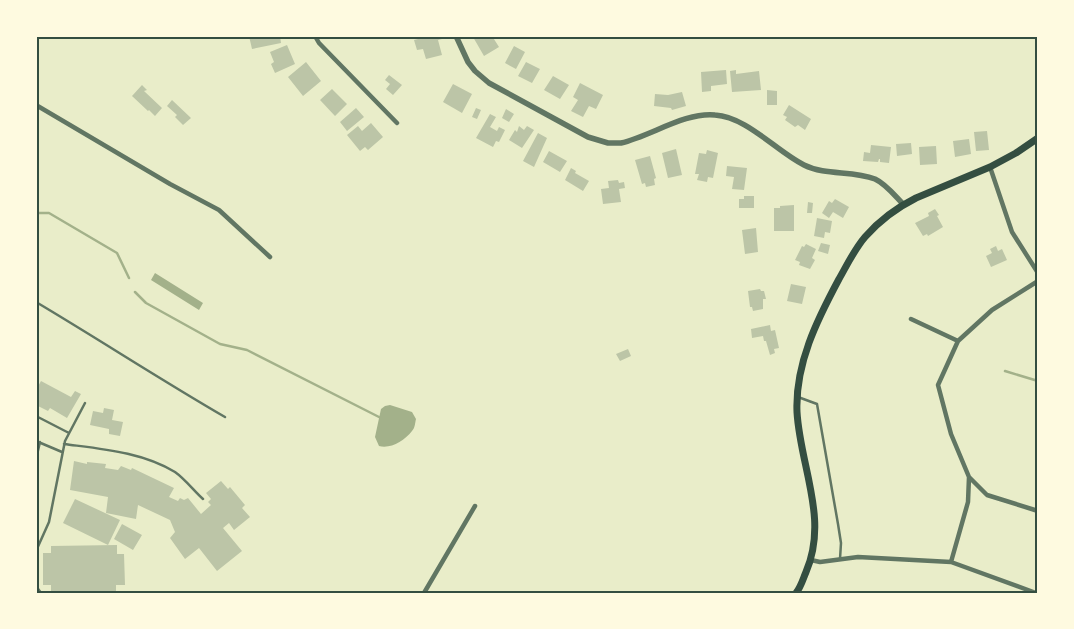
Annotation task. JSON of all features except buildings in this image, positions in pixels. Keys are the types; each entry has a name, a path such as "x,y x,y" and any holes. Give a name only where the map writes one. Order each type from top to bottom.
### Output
{"main road":[{"path":"796,593 811,560 815,534 814,508 801,440 797,395 802,361 811,336 851,258 864,238 882,220 903,204 990,167 1038,138"}],"street":[{"path":"315,36 319,43 397,123"},
{"path":"456,36 464,57 481,77 594,139 608,143 621,143 697,116 715,114 740,122 778,149 812,169 876,180 888,188 903,204"},
{"path":"36,105 170,184 219,210 270,258"},
{"path":"990,167 1012,232 1038,273"},
{"path":"1038,281 992,310 958,341 938,385 951,434 969,477 988,495 1038,511"},
{"path":"911,319 958,341"},
{"path":"951,562 968,502 969,477"},
{"path":"424,593 475,506"},
{"path":"811,560 820,562 858,557 951,562 1036,593"}],"lane":[{"path":"36,302 131,359 158,378 225,417"},
{"path":"797,395 816,404 840,534 840,560"},
{"path":"36,551 49,522 64,444 85,403"},
{"path":"36,416 69,433"},
{"path":"36,459 38,441 62,452"},
{"path":"64,444 113,450 147,460 176,473 203,499"},
{"path":"36,586 41,593"}],"shaded area":[{"path":"155,273 203,303 199,310 151,280"},
{"path":"390,405 412,412 416,419 415,425 409,435 401,441 384,447 379,446 375,437 381,409"}],"waterway":[{"path":"36,213 49,213 117,253 129,278"},
{"path":"135,292 146,303 220,344 247,350 379,417"},
{"path":"1005,371 1038,381"}]}
